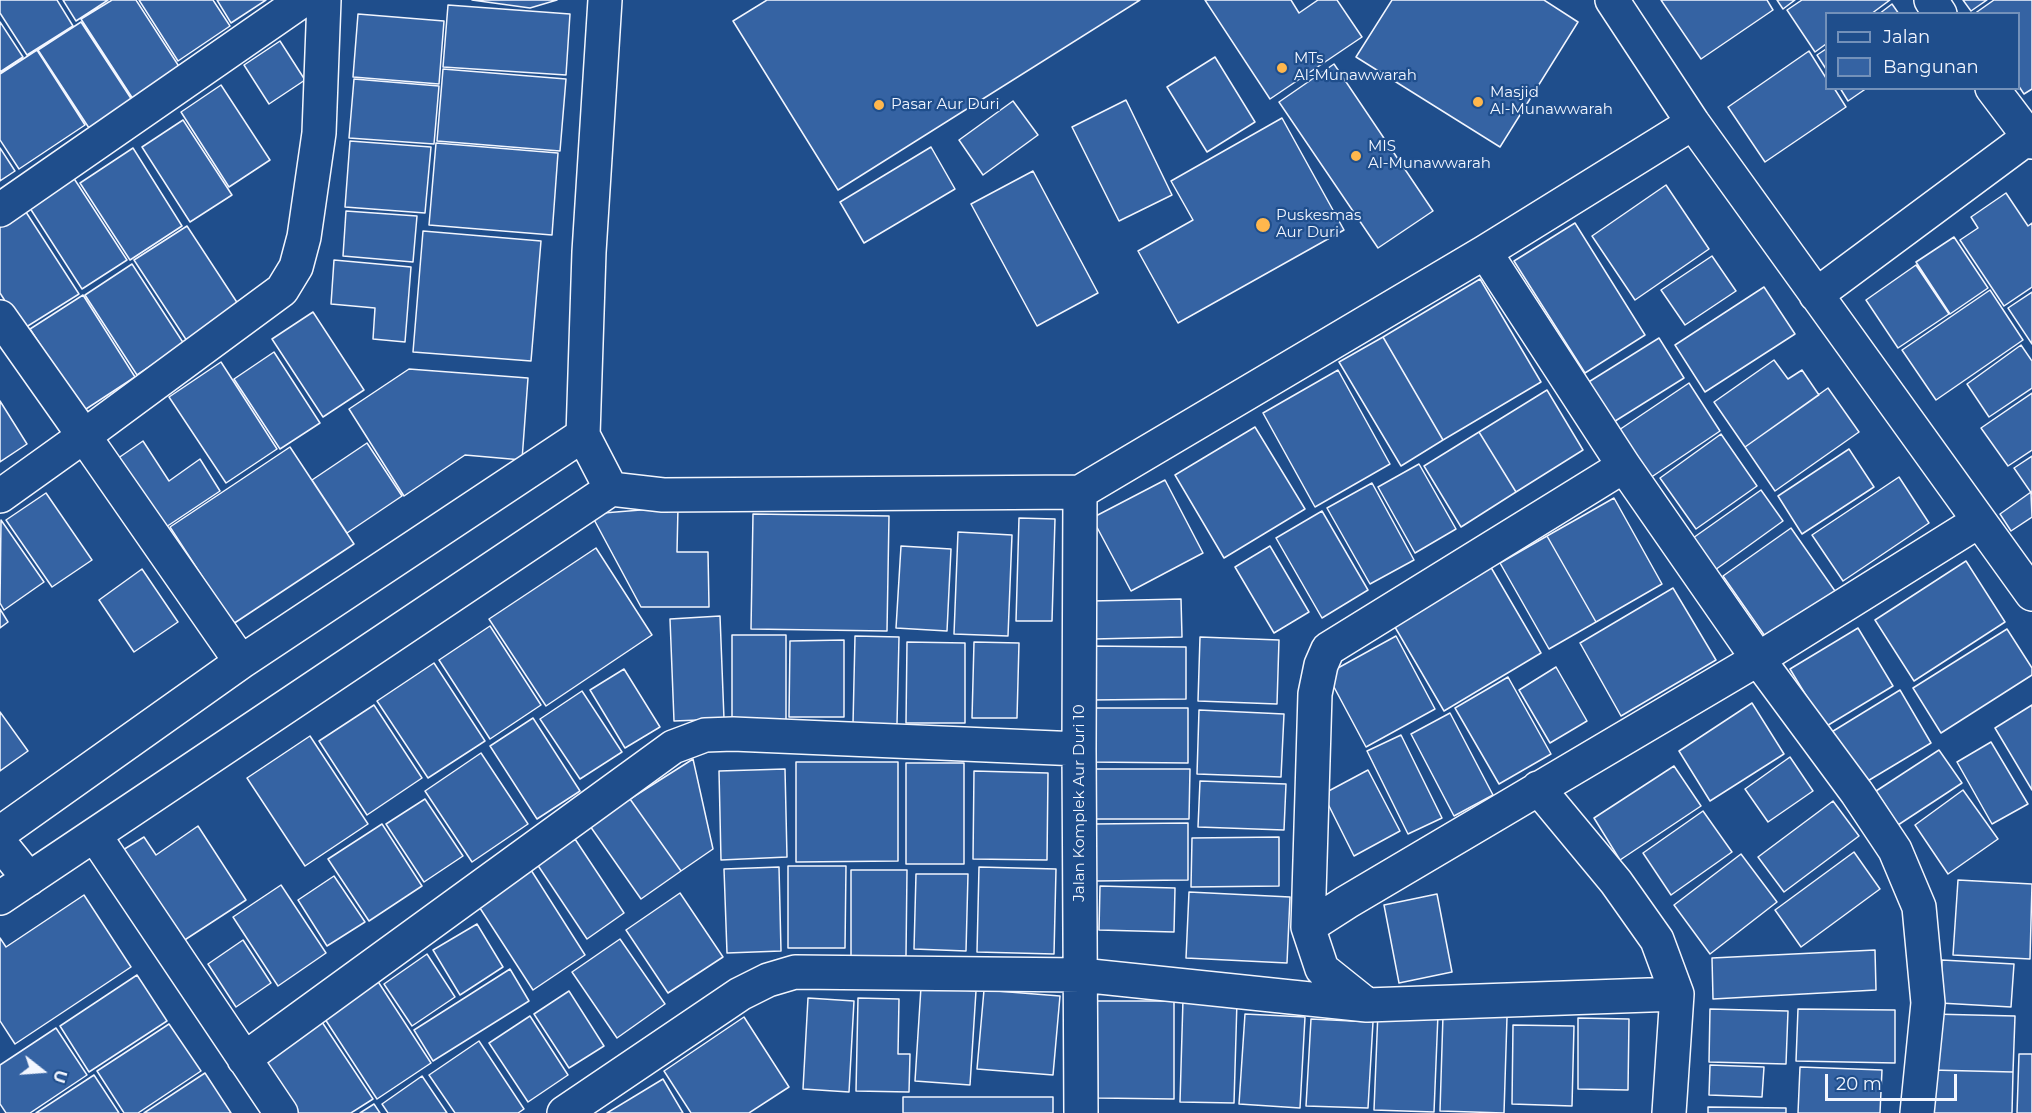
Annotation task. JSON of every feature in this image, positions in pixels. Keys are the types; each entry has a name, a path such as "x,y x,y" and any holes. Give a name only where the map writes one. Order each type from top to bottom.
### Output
{"street":[{"path":"0,210 303,0"},
{"path":"0,496 282,290 296,267 304,237 319,133 324,0"},
{"path":"606,0 589,252 583,435 610,489"},
{"path":"1612,0 1693,123 2032,594"},
{"path":"1816,295 2031,138 1994,90"},
{"path":"0,898 610,489 663,495 1080,492 1485,252 1693,123"},
{"path":"1485,252 1624,466 1758,658 1857,793 1894,850 1919,907 1928,1003 1917,1113"},
{"path":"0,317 242,662"},
{"path":"0,833 242,662 583,435"},
{"path":"1367,1005 1322,969 1308,927 1315,694 1321,665 1328,649 1624,466"},
{"name":"Jalan Komplek Aur Duri 10","path":"1080,492 1081,1113"},
{"path":"1308,927 1758,658 1979,521"},
{"path":"244,1059 674,747 705,735 734,734 1079,749"},
{"path":"1538,788 1616,882 1657,940 1677,994 1669,1113"},
{"path":"95,836 281,1113"},
{"path":"0,843 28,879"},
{"path":"564,1113 740,994 768,980 795,972 1081,975 1367,1005 1677,994"}],"building":[{"path":"0,0 57,0 73,26 27,55 0,13"},
{"path":"63,0 108,0 76,21"},
{"path":"112,0 136,0 180,68 133,99 81,19"},
{"path":"139,0 213,0 230,26 178,61"},
{"path":"217,0 266,0 231,23"},
{"path":"472,0 557,0 530,8"},
{"name":"Pasar Aur Duri","path":"767,0 1140,0 838,190 733,21"},
{"name":"MTs Al-Munawwarah","path":"1205,0 1291,0 1299,13 1318,0 1337,0 1362,37 1270,99"},
{"name":"Masjid Al-Munawwarah","path":"1392,0 1544,0 1578,22 1500,147 1356,57"},
{"path":"1661,0 1767,0 1773,10 1701,59"},
{"path":"1777,0 1795,0 1783,9"},
{"path":"1802,0 1890,0 1874,12 1825,12 1825,45 1815,52 1787,10"},
{"path":"1963,0 1987,0 1971,11"},
{"path":"1994,0 2032,0 2032,89 2024,94 2020,88 2020,12 1977,12"},
{"path":"1892,4 1898,12 1882,12"},
{"path":"448,5 570,14 566,75 443,67"},
{"path":"358,14 444,21 439,84 353,77"},
{"path":"0,22 23,57 0,72"},
{"path":"81,22 132,100 89,128 38,50"},
{"path":"280,41 305,80 269,104 244,65"},
{"path":"37,50 85,125 19,169 0,140 0,74"},
{"path":"1825,50 1825,67 1817,55"},
{"path":"1809,51 1825,76 1825,90 1835,90 1846,107 1765,162 1728,107"},
{"path":"1215,57 1255,122 1207,152 1167,87"},
{"name":"MIS Al-Munawwarah","path":"1334,64 1433,211 1378,248 1279,102"},
{"path":"443,69 566,79 560,151 437,141"},
{"path":"354,79 439,86 434,144 349,138"},
{"path":"221,85 270,160 229,187 181,112"},
{"path":"1841,90 1864,90 1848,101"},
{"path":"1126,100 1172,195 1119,221 1072,127"},
{"path":"1013,101 1038,135 983,175 959,140"},
{"name":"Puskesmas Aur Duri","path":"1282,118 1344,230 1178,323 1138,251 1193,220 1171,181"},
{"path":"183,120 232,195 190,222 142,147"},
{"path":"350,141 431,147 425,213 345,207"},
{"path":"436,143 558,153 552,235 429,225"},
{"path":"931,147 955,189 864,243 840,202"},
{"path":"0,148 15,171 0,181"},
{"path":"133,148 182,226 130,260 80,183"},
{"path":"1033,171 1098,293 1037,326 971,204"},
{"path":"73,177 127,260 82,289 28,205"},
{"path":"1666,185 1709,249 1635,300 1592,236"},
{"path":"2006,193 2028,226 2032,223 2032,287 2004,306 1960,240 1978,228 1971,217"},
{"path":"24,209 79,294 23,329 0,293 0,225"},
{"path":"346,211 417,216 413,262 343,256"},
{"path":"1575,223 1645,335 1585,373 1514,261"},
{"path":"187,226 240,307 187,341 134,260"},
{"path":"423,231 541,241 531,361 413,352"},
{"path":"1954,237 1988,288 1950,314 1916,262"},
{"path":"1712,256 1736,291 1685,325 1661,290"},
{"path":"334,260 411,267 405,342 373,339 375,308 331,304"},
{"path":"132,264 184,344 137,375 85,295"},
{"path":"1916,265 1949,314 1898,348 1866,300"},
{"path":"1480,279 1541,382 1443,440 1383,337"},
{"path":"1764,287 1795,334 1705,392 1675,345"},
{"path":"1990,290 2023,340 1936,400 1902,350"},
{"path":"2032,292 2032,344 2008,308"},
{"path":"83,295 135,377 83,411 30,329"},
{"path":"313,312 364,390 323,417 272,339"},
{"path":"1383,337 1443,440 1401,466 1339,362"},
{"path":"1659,338 1684,378 1612,423 1587,383"},
{"path":"2021,345 2032,361 2032,388 1989,417 1967,384"},
{"path":"274,352 320,423 280,449 234,379"},
{"path":"1774,360 1788,379 1802,370 1819,395 1745,447 1714,402"},
{"path":"221,362 277,449 226,483 169,397"},
{"path":"409,369 528,378 522,460 465,455 404,496 349,409"},
{"path":"1338,370 1390,464 1315,507 1263,413"},
{"path":"1689,383 1720,431 1647,480 1616,432"},
{"path":"1828,388 1859,432 1775,491 1745,447"},
{"path":"1547,390 1583,450 1516,492 1479,432"},
{"path":"2032,393 2032,450 2008,466 1981,428"},
{"path":"0,401 27,444 0,462"},
{"path":"1255,427 1305,509 1224,558 1175,475"},
{"path":"1479,432 1516,492 1461,527 1424,466"},
{"path":"1721,434 1757,486 1696,529 1660,478"},
{"path":"143,441 169,481 200,459 220,491 160,531 114,461"},
{"path":"367,443 402,496 347,533 312,480"},
{"path":"290,447 354,544 233,624 170,527"},
{"path":"1849,449 1874,487 1802,534 1778,496"},
{"path":"2032,456 2032,494 2014,468"},
{"path":"1419,464 1456,529 1415,553 1378,487"},
{"path":"1899,477 1929,523 1843,581 1812,535"},
{"path":"1165,480 1203,553 1131,591 1092,518"},
{"path":"1372,483 1414,560 1370,584 1327,508"},
{"path":"1761,490 1783,521 1715,570 1693,538"},
{"path":"2031,492 2032,517 2011,531 2000,514"},
{"path":"46,493 92,560 52,587 6,520"},
{"path":"1614,498 1662,584 1596,622 1547,536"},
{"path":"678,507 677,552 708,552 709,607 641,607 591,514"},
{"path":"1322,511 1368,590 1322,618 1276,538"},
{"path":"753,514 889,516 887,631 751,629"},
{"path":"1019,518 1055,519 1052,621 1016,621"},
{"path":"1,520 44,582 4,610 0,603"},
{"path":"1791,528 1835,591 1767,639 1723,576"},
{"path":"958,532 1012,535 1008,636 954,634"},
{"path":"1547,536 1596,622 1549,649 1500,563"},
{"path":"901,546 951,549 947,631 896,628"},
{"path":"1270,546 1309,612 1274,633 1235,567"},
{"path":"596,548 652,635 546,706 489,619"},
{"path":"1966,561 2005,622 1914,681 1875,620"},
{"path":"1489,564 1541,653 1444,711 1392,622"},
{"path":"142,569 178,622 134,652 99,600"},
{"path":"1673,588 1716,660 1621,716 1580,643"},
{"path":"1181,599 1182,637 1094,639 1092,601"},
{"path":"0,609 8,622 0,628"},
{"path":"720,616 724,719 674,721 670,619"},
{"path":"490,626 541,705 490,739 439,660"},
{"path":"1858,628 1893,686 1825,727 1790,669"},
{"path":"2007,629 2032,668 2032,675 1941,733 1913,688"},
{"path":"732,635 786,635 786,720 732,720"},
{"path":"855,636 899,637 897,724 853,724"},
{"path":"1396,636 1435,709 1366,747 1327,674"},
{"path":"1200,637 1279,640 1277,704 1198,701"},
{"path":"844,640 844,717 789,717 790,641"},
{"path":"907,642 965,643 965,723 906,723"},
{"path":"974,642 1019,643 1017,718 972,718"},
{"path":"1089,646 1186,647 1186,699 1089,700"},
{"path":"434,663 485,741 428,778 377,701"},
{"path":"1556,667 1587,721 1550,743 1519,690"},
{"path":"624,669 660,727 625,748 590,690"},
{"path":"1508,677 1551,754 1499,784 1455,708"},
{"path":"1900,690 1931,743 1861,785 1830,733"},
{"path":"582,691 622,752 580,779 540,719"},
{"path":"1752,703 1784,754 1710,801 1679,751"},
{"path":"374,705 422,778 367,815 319,741"},
{"path":"2032,705 2032,790 1995,728"},
{"path":"1090,708 1188,708 1188,763 1089,762"},
{"path":"1199,710 1284,714 1281,777 1197,774"},
{"path":"0,712 28,751 0,771"},
{"path":"1450,713 1493,795 1454,816 1411,734"},
{"path":"533,718 580,791 537,819 490,746"},
{"path":"1401,735 1442,818 1408,834 1367,751"},
{"path":"310,736 368,824 305,866 247,778"},
{"path":"1991,742 2028,804 1992,824 1957,762"},
{"path":"1939,750 1962,783 1898,825 1876,791"},
{"path":"481,753 528,824 472,862 425,791"},
{"path":"1790,757 1813,791 1768,822 1745,789"},
{"path":"693,759 713,849 681,871 630,799"},
{"path":"796,762 898,762 898,861 796,862"},
{"path":"906,763 964,763 964,864 906,864"},
{"path":"1674,766 1701,806 1620,860 1594,818"},
{"path":"785,769 787,857 721,860 719,771"},
{"path":"1093,769 1190,769 1189,819 1093,819"},
{"path":"1368,770 1400,831 1354,856 1323,794"},
{"path":"974,771 1048,773 1047,860 973,859"},
{"path":"1200,781 1286,784 1284,830 1198,827"},
{"path":"1963,790 1998,839 1948,874 1915,825"},
{"path":"425,799 463,856 424,882 386,824"},
{"path":"630,799 681,871 641,899 590,826"},
{"path":"1833,801 1859,836 1784,892 1758,857"},
{"path":"1703,811 1732,852 1671,895 1643,853"},
{"path":"1188,823 1188,880 1094,881 1093,824"},
{"path":"382,824 422,886 369,921 328,859"},
{"path":"198,826 246,900 177,945 118,853 144,837 156,855"},
{"path":"1279,837 1279,886 1191,887 1192,838"},
{"path":"575,839 624,913 587,939 537,864"},
{"path":"1854,852 1880,889 1801,947 1775,910"},
{"path":"1741,854 1777,902 1710,954 1674,905"},
{"path":"788,866 846,866 845,948 788,948"},
{"path":"779,867 781,951 727,953 724,869"},
{"path":"979,867 1056,869 1054,954 977,952"},
{"path":"531,870 585,955 533,990 478,905"},
{"path":"851,870 907,870 906,956 851,956"},
{"path":"916,874 968,874 966,951 914,949"},
{"path":"334,876 365,922 327,946 298,900"},
{"path":"1958,880 2032,884 2030,959 1953,955"},
{"path":"281,885 326,953 278,986 233,917"},
{"path":"1100,886 1175,888 1174,932 1099,930"},
{"path":"1189,892 1290,897 1287,963 1186,958"},
{"path":"680,893 723,957 668,993 626,930"},
{"path":"1437,894 1452,972 1399,983 1384,905"},
{"path":"84,895 131,967 15,1044 0,1021 0,938 6,947"},
{"path":"477,924 503,967 460,995 433,950"},
{"path":"620,939 665,1004 617,1038 572,972"},
{"path":"243,940 271,983 236,1007 208,964"},
{"path":"1875,950 1876,990 1713,999 1712,958"},
{"path":"427,954 455,997 412,1026 384,984"},
{"path":"1942,960 2014,964 2011,1007 1940,1003"},
{"path":"510,969 529,1001 433,1061 414,1030"},
{"path":"137,975 167,1021 89,1072 60,1026"},
{"path":"377,980 431,1063 377,1099 323,1016"},
{"path":"921,987 976,991 970,1085 915,1081"},
{"path":"984,990 1060,996 1053,1075 977,1069"},
{"path":"569,991 604,1046 569,1068 534,1014"},
{"path":"808,998 854,1001 849,1092 803,1089"},
{"path":"858,998 899,999 898,1054 910,1054 909,1092 856,1091"},
{"path":"1183,999 1237,1001 1234,1103 1180,1102"},
{"path":"1097,1001 1174,1001 1174,1099 1098,1098"},
{"path":"1710,1009 1788,1011 1786,1064 1709,1062"},
{"path":"1798,1009 1895,1010 1895,1063 1796,1061"},
{"path":"1378,1011 1438,1014 1434,1112 1374,1110"},
{"path":"1245,1014 1305,1017 1300,1108 1239,1104"},
{"path":"1932,1014 2015,1016 2013,1072 1931,1070"},
{"path":"1443,1015 1507,1017 1504,1113 1440,1111"},
{"path":"530,1016 568,1075 528,1102 489,1043"},
{"path":"744,1017 789,1087 749,1113 691,1113 664,1071"},
{"path":"1578,1018 1629,1019 1628,1090 1578,1089"},
{"path":"1311,1019 1373,1022 1368,1108 1306,1106"},
{"path":"322,1022 373,1099 351,1113 291,1113 259,1063"},
{"path":"169,1024 201,1071 138,1113 124,1113 97,1071"},
{"path":"1513,1025 1574,1026 1572,1106 1512,1104"},
{"path":"56,1028 87,1075 30,1113 6,1113 0,1104 0,1065"},
{"path":"479,1041 524,1109 518,1113 455,1113 429,1075"},
{"path":"2019,1054 2032,1054 2032,1113 2017,1113"},
{"path":"1710,1065 1764,1067 1762,1097 1709,1095"},
{"path":"1800,1067 1882,1070 1880,1113 1798,1113"},
{"path":"1931,1070 2013,1072 2012,1113 1930,1113"},
{"path":"205,1073 231,1113 144,1113"},
{"path":"94,1075 119,1113 36,1113"},
{"path":"422,1076 447,1113 388,1113 382,1104"},
{"path":"663,1079 683,1113 607,1113"},
{"path":"903,1097 1053,1097 1053,1113 903,1113"},
{"path":"374,1104 380,1113 360,1113"},
{"path":"1708,1107 1786,1108 1786,1113 1708,1113"}],"place":[{"name":"MTs Al-Munawwarah","path":"1282,68"},
{"name":"Masjid Al-Munawwarah","path":"1478,102"},
{"name":"Pasar Aur Duri","path":"879,105"},
{"name":"MIS Al-Munawwarah","path":"1356,156"},
{"name":"Puskesmas Aur Duri","path":"1263,225"}]}
